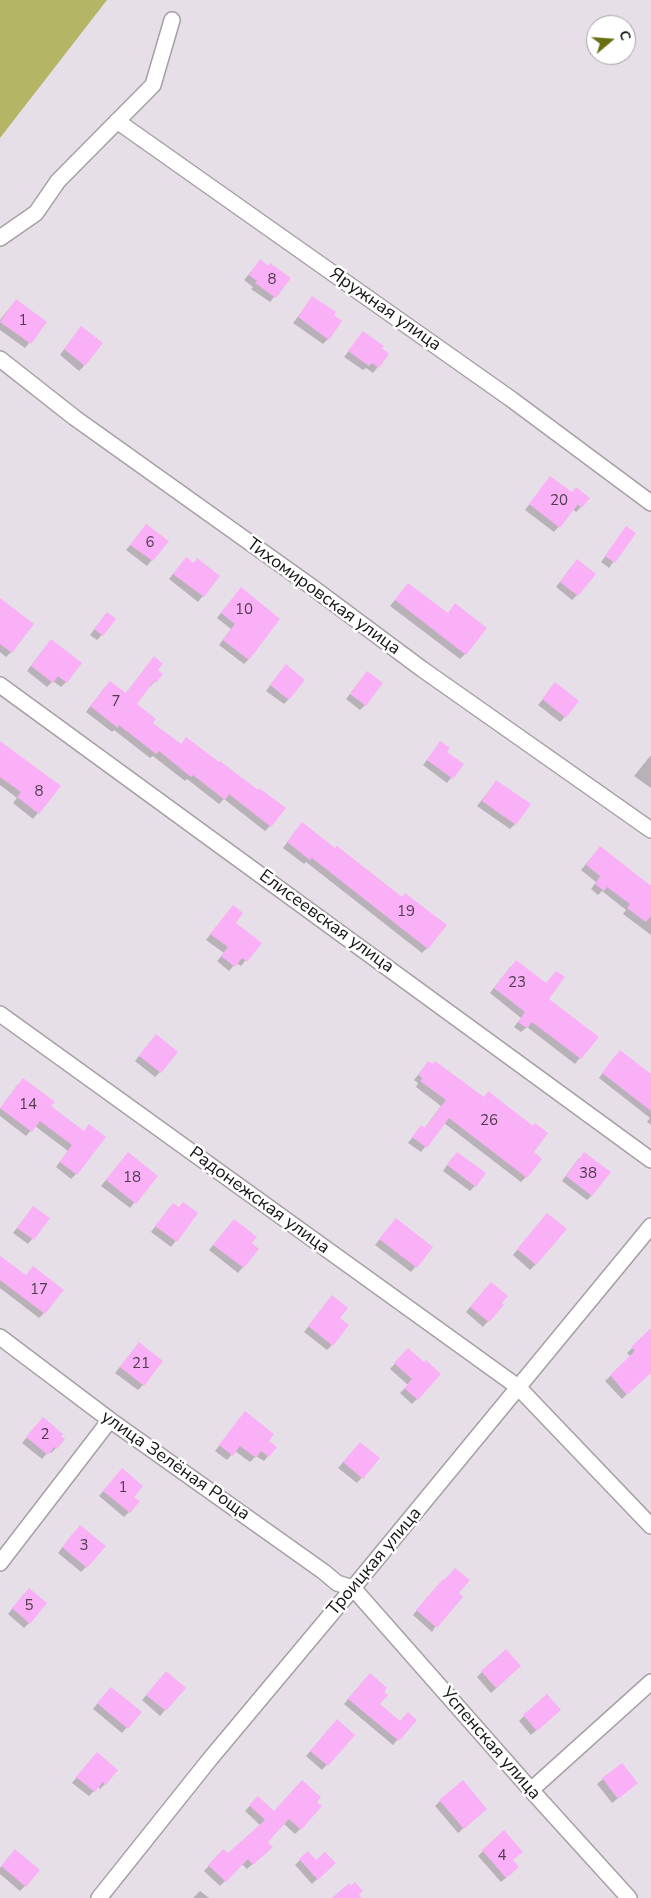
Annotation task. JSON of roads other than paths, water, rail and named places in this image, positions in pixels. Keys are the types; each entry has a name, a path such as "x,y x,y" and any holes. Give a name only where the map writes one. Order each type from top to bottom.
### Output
{"street":[{"path":"0,238 36,213 58,181 153,85 172,20"},
{"name":"Яружная улица","path":"117,121 511,399 651,503"},
{"name":"Тихомировская улица","path":"0,359 75,418 312,587 422,669 651,830"},
{"name":"Елисеевская улица","path":"0,685 651,1160"},
{"name":"Радонежская улица","path":"0,1014 518,1387 651,1526"},
{"name":"Троицкая улица","path":"100,1898 216,1752 651,1226"},
{"name":"улица Зелёная Роща","path":"0,1337 110,1420 337,1583 353,1588"},
{"path":"0,1562 110,1420"},
{"name":"Успенская улица","path":"353,1588 629,1898"},
{"path":"531,1790 651,1682"}]}
